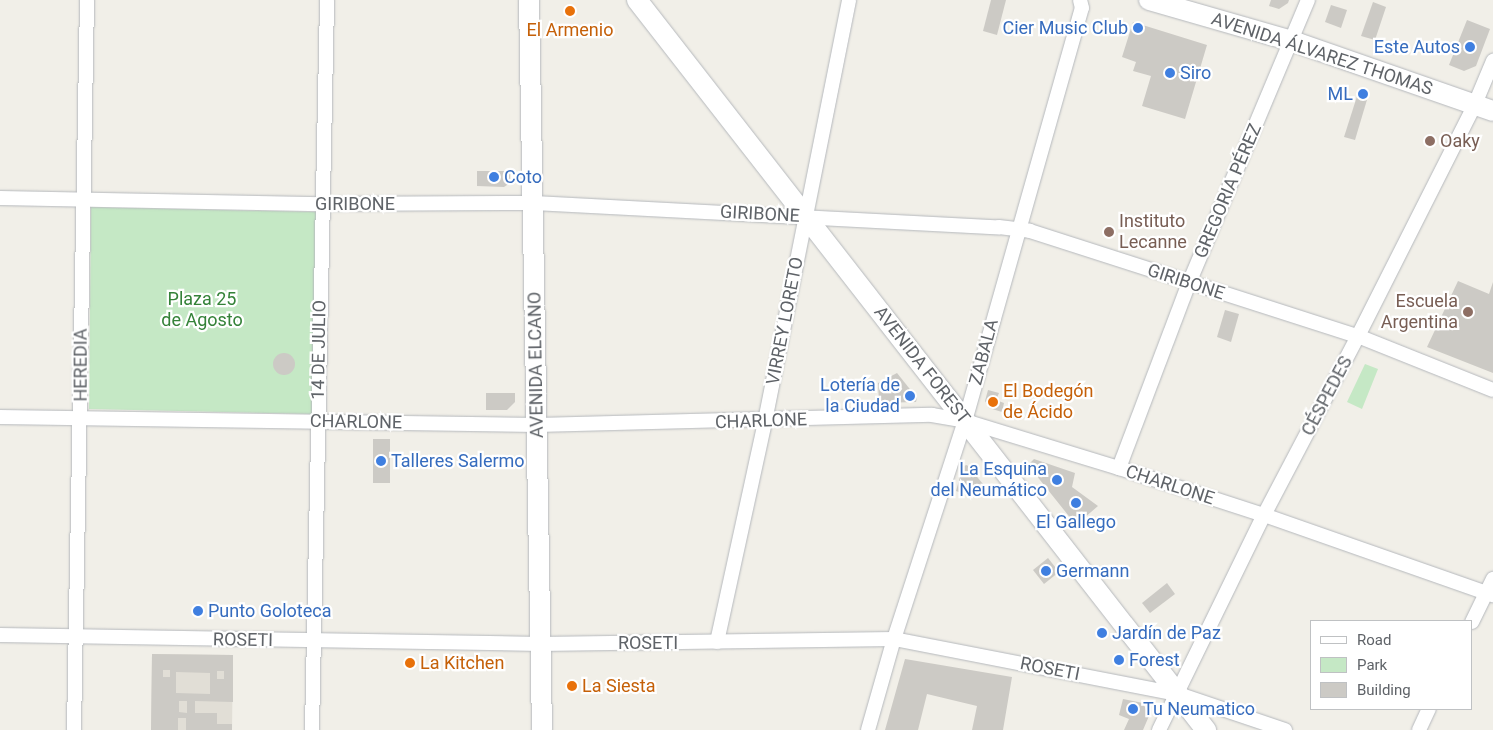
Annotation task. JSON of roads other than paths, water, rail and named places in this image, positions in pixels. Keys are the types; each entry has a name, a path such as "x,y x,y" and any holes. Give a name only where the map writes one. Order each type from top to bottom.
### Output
{"main road":[{"name":"AVENIDA ELCANO","path":"529,0 542,730"},
{"name":"AVENIDA FOREST","path":"637,0 1206,730"},
{"name":"AVENIDA ÁLVAREZ THOMAS","path":"1149,0 1292,41 1484,107"}],"street":[{"name":"HEREDIA","path":"74,730 74,636 80,418 87,0"},
{"name":"14 DE JULIO","path":"312,730 327,0"},
{"name":"VIRREY LORETO","path":"717,642 765,421 849,0"},
{"name":"ZABALA","path":"868,730 894,639 965,421 1082,8 1080,0"},
{"name":"GREGORIA PÉREZ","path":"1119,468 1190,284 1308,0"},
{"name":"CÉSPEDES","path":"1159,730 1264,515 1358,336 1484,107 1493,61"},
{"name":"GIRIBONE","path":"0,198 83,198 322,204 534,203 806,216 1018,229 1030,231 1190,284 1358,336 1493,390"},
{"name":"CHARLONE","path":"0,417 537,425 765,421 932,415 965,421 1119,468 1264,515 1490,593"},
{"path":"1473,620 1490,593 1493,579"},
{"name":"ROSETI","path":"0,634 540,644 894,639 1178,694 1285,730"},
{"path":"1419,730 1429,710"}],"place":[{"name":"El Armenio","path":"570,11"},
{"name":"Cier Music Club","path":"1138,28"},
{"name":"Este Autos","path":"1470,47"},
{"name":"Siro","path":"1170,73"},
{"name":"ML","path":"1363,94"},
{"name":"Oaky","path":"1430,141"},
{"name":"Coto","path":"494,177"},
{"name":"Instituto Lecanne","path":"1109,232"},
{"name":"Escuela Argentina","path":"1468,312"},
{"name":"Lotería de la Ciudad","path":"910,396"},
{"name":"El Bodegón de Ácido","path":"993,402"},
{"name":"Talleres Salermo","path":"381,461"},
{"name":"La Esquina del Neumático","path":"1057,480"},
{"name":"El Gallego","path":"1076,503"},
{"name":"Germann","path":"1046,571"},
{"name":"Punto Goloteca","path":"198,611"},
{"name":"Jardín de Paz","path":"1102,633"},
{"name":"Forest","path":"1119,660"},
{"name":"La Kitchen","path":"410,663"},
{"name":"La Siesta","path":"572,686"},
{"name":"Tu Neumatico","path":"1133,709"}],"park label":[{"name":"Plaza 25 de Agosto","path":"202,310"}]}
